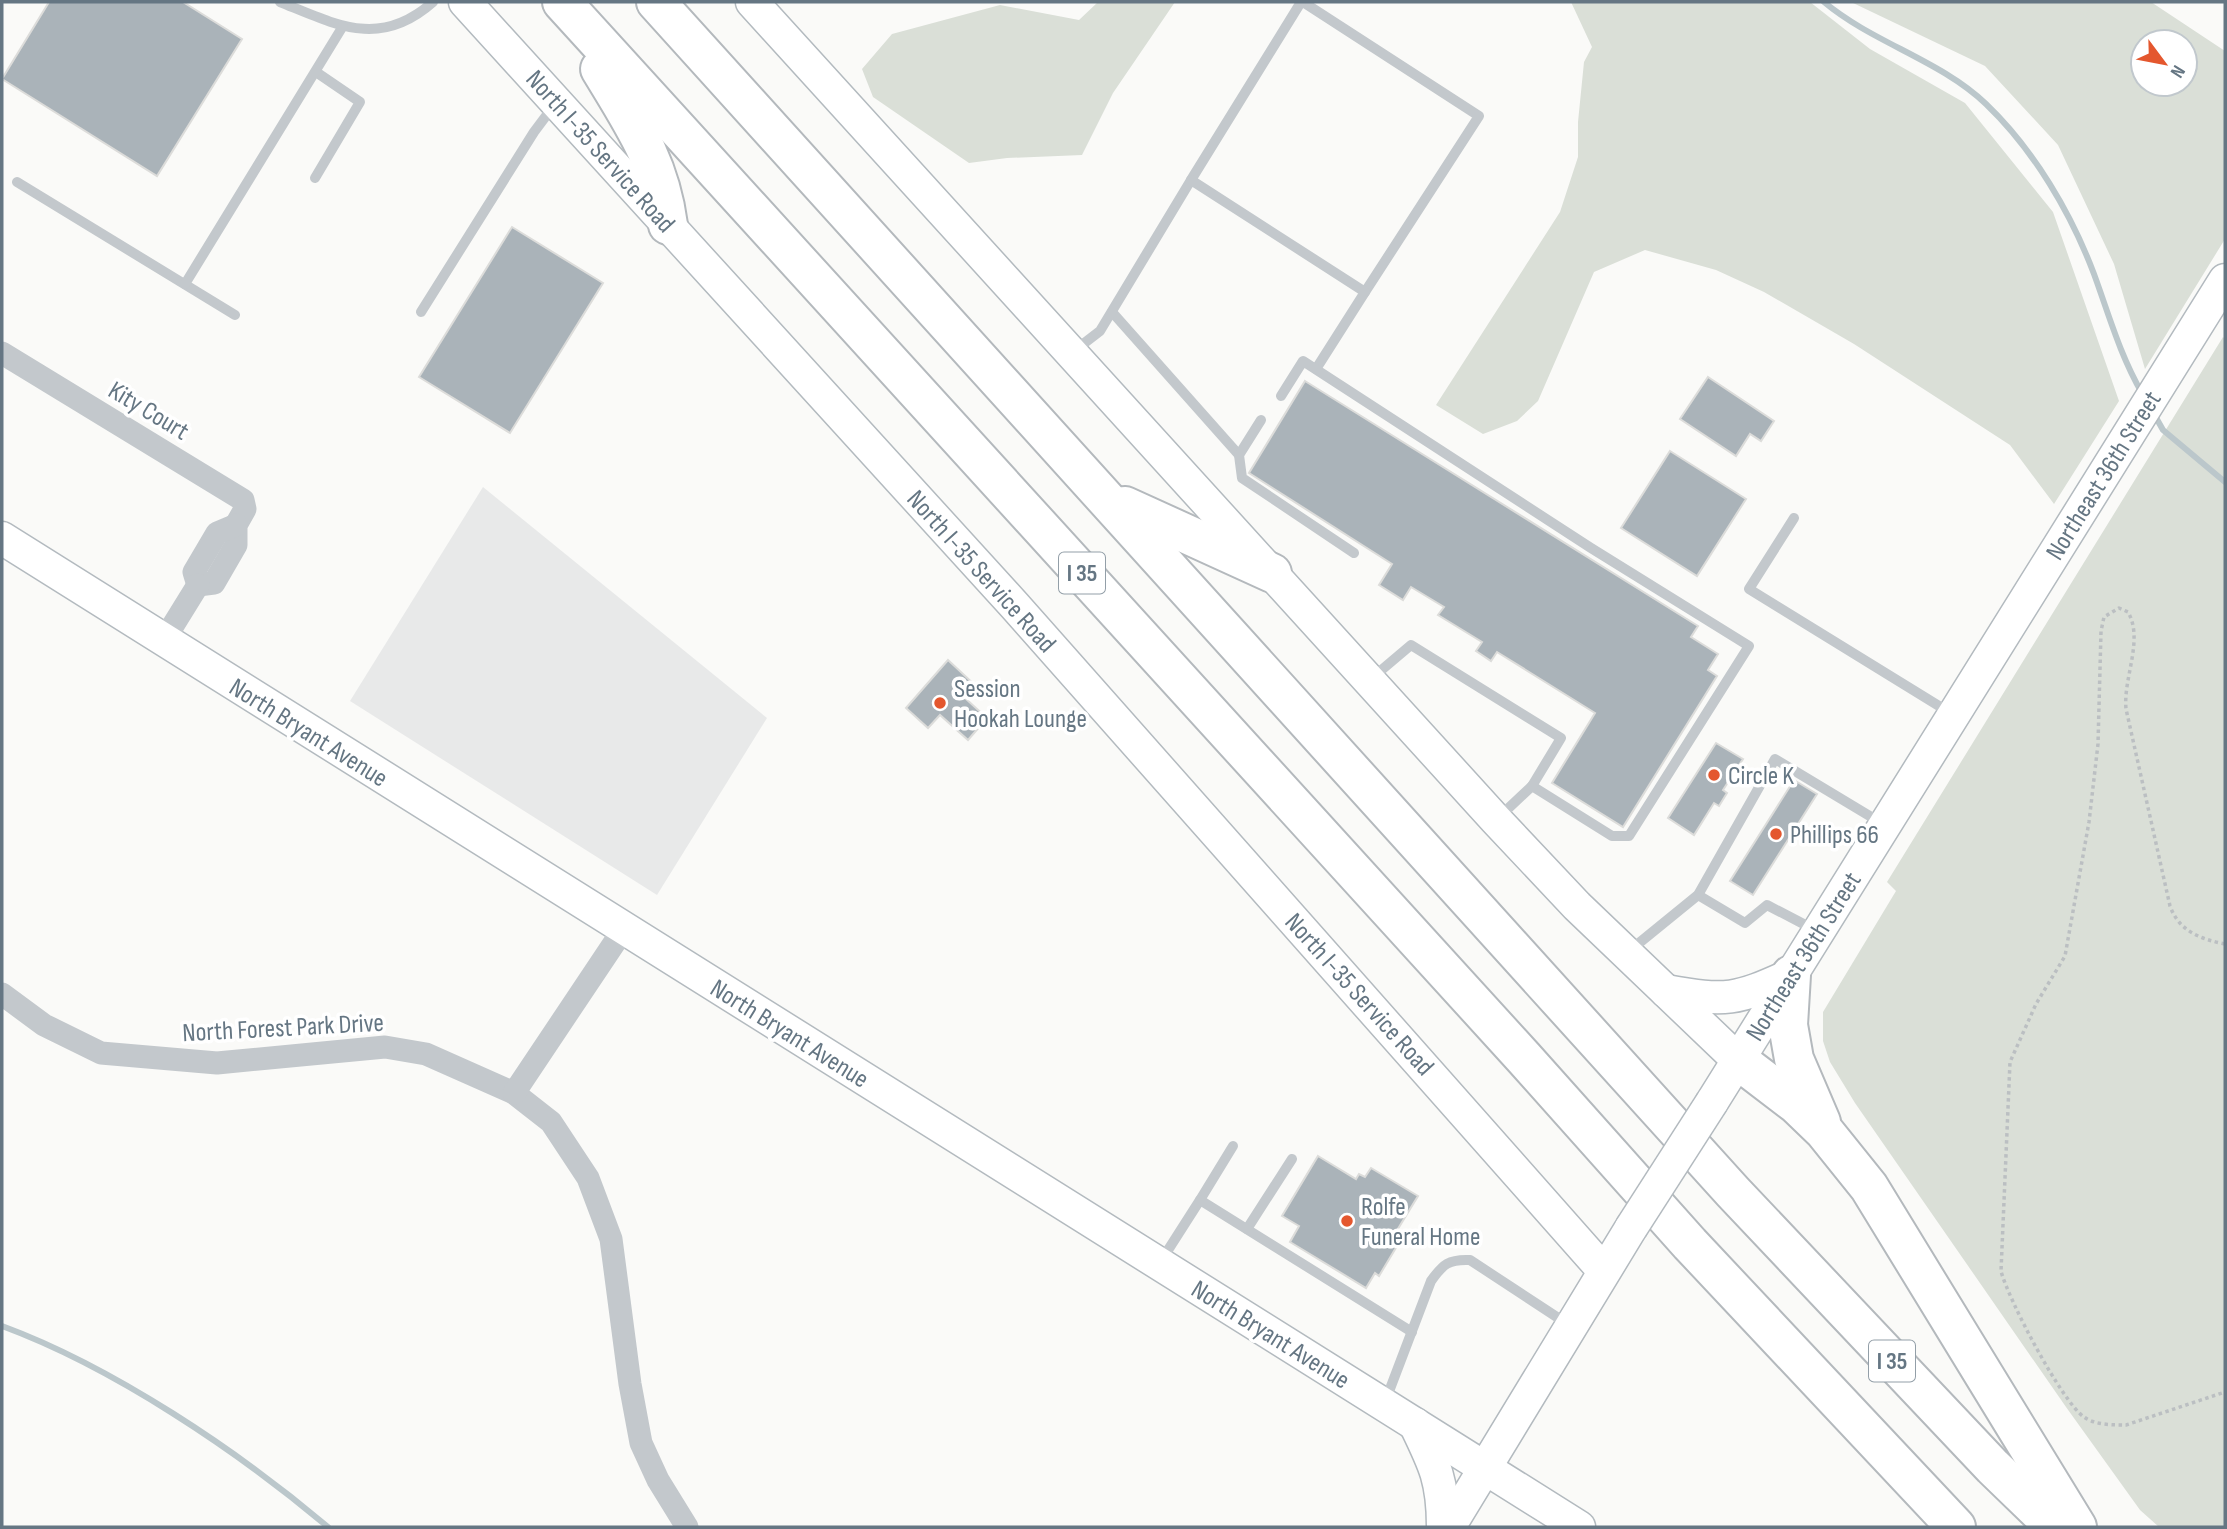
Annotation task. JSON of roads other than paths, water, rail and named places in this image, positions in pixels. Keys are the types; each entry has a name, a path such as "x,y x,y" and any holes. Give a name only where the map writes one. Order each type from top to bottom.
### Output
{"highway":[{"path":"560,2 648,148 664,194 668,225"},
{"name":"I 35","path":"560,2 1524,1058 1627,1175 1956,1527"},
{"name":"I 35","path":"656,2 1107,497 1733,1192 1993,1467 2055,1527"},
{"path":"1107,497 1272,573"},
{"path":"1791,975 1788,1025 1794,1059 1824,1131"},
{"path":"1738,1059 1797,1105 1824,1131 1869,1187 2077,1527"}],"main road":[{"name":"North I-35 Service Road","path":"465,2 1016,606 1604,1271"},
{"path":"752,2 1496,820 1577,906 1738,1059"},
{"name":"Northeast 36th Street","path":"1449,1527 1604,1271 1819,932 2225,280"},
{"name":"North Bryant Avenue","path":"2,538 623,930 1579,1527"},
{"path":"1666,991 1716,999 1744,996 1791,975"},
{"path":"1415,1424 1433,1461 1443,1493 1443,1527"}],"street":[{"name":"Kity Court","path":"2,354 243,500 245,509 236,525 217,533 194,572 198,585 164,640"},
{"path":"514,1093 623,930"},
{"name":"North Forest Park Drive","path":"2,994 44,1025 102,1053 218,1063 384,1047 426,1054 514,1093 551,1122 588,1178 611,1240 626,1360 641,1443 658,1480 687,1527"}],"lane":[{"path":"280,2 355,30 381,30 405,23 433,2"},
{"path":"1071,353 1100,331 1302,2 1479,116 1316,369"},
{"path":"185,284 343,26"},
{"path":"315,178 360,102 316,72"},
{"path":"421,312 534,132 556,102"},
{"path":"1191,180 1365,292"},
{"path":"17,182 235,316"},
{"path":"1112,312 1239,455 1242,478 1354,553"},
{"path":"1282,396 1303,361 1591,548 1749,646 1629,835 1612,836 1532,786"},
{"path":"1239,455 1261,420"},
{"path":"1794,518 1749,589 1954,715"},
{"path":"1369,680 1411,645 1561,738 1532,786 1496,820"},
{"path":"1626,953 1698,895 1775,759 1885,825"},
{"path":"1698,895 1745,923 1766,905 1819,932"},
{"path":"1159,1264 1234,1146"},
{"path":"1247,1229 1292,1159"},
{"path":"1200,1200 1412,1332"},
{"path":"1384,1405 1431,1281 1442,1265 1454,1259 1470,1260 1571,1326"}],"waterway":[{"path":"1824,2 1864,29 1948,75 1968,89 1986,104 2020,141 2049,183 2074,228 2121,349 2142,393"},
{"path":"2154,414 2163,430 2225,482"},
{"path":"2,1326 87,1364 173,1413 255,1469 328,1527"}],"place":[{"name":"Session Hookah Lounge","path":"940,703"},
{"name":"Circle K","path":"1714,775"},
{"name":"Phillips 66","path":"1776,834"},
{"name":"Rolfe Funeral Home","path":"1347,1221"}]}
